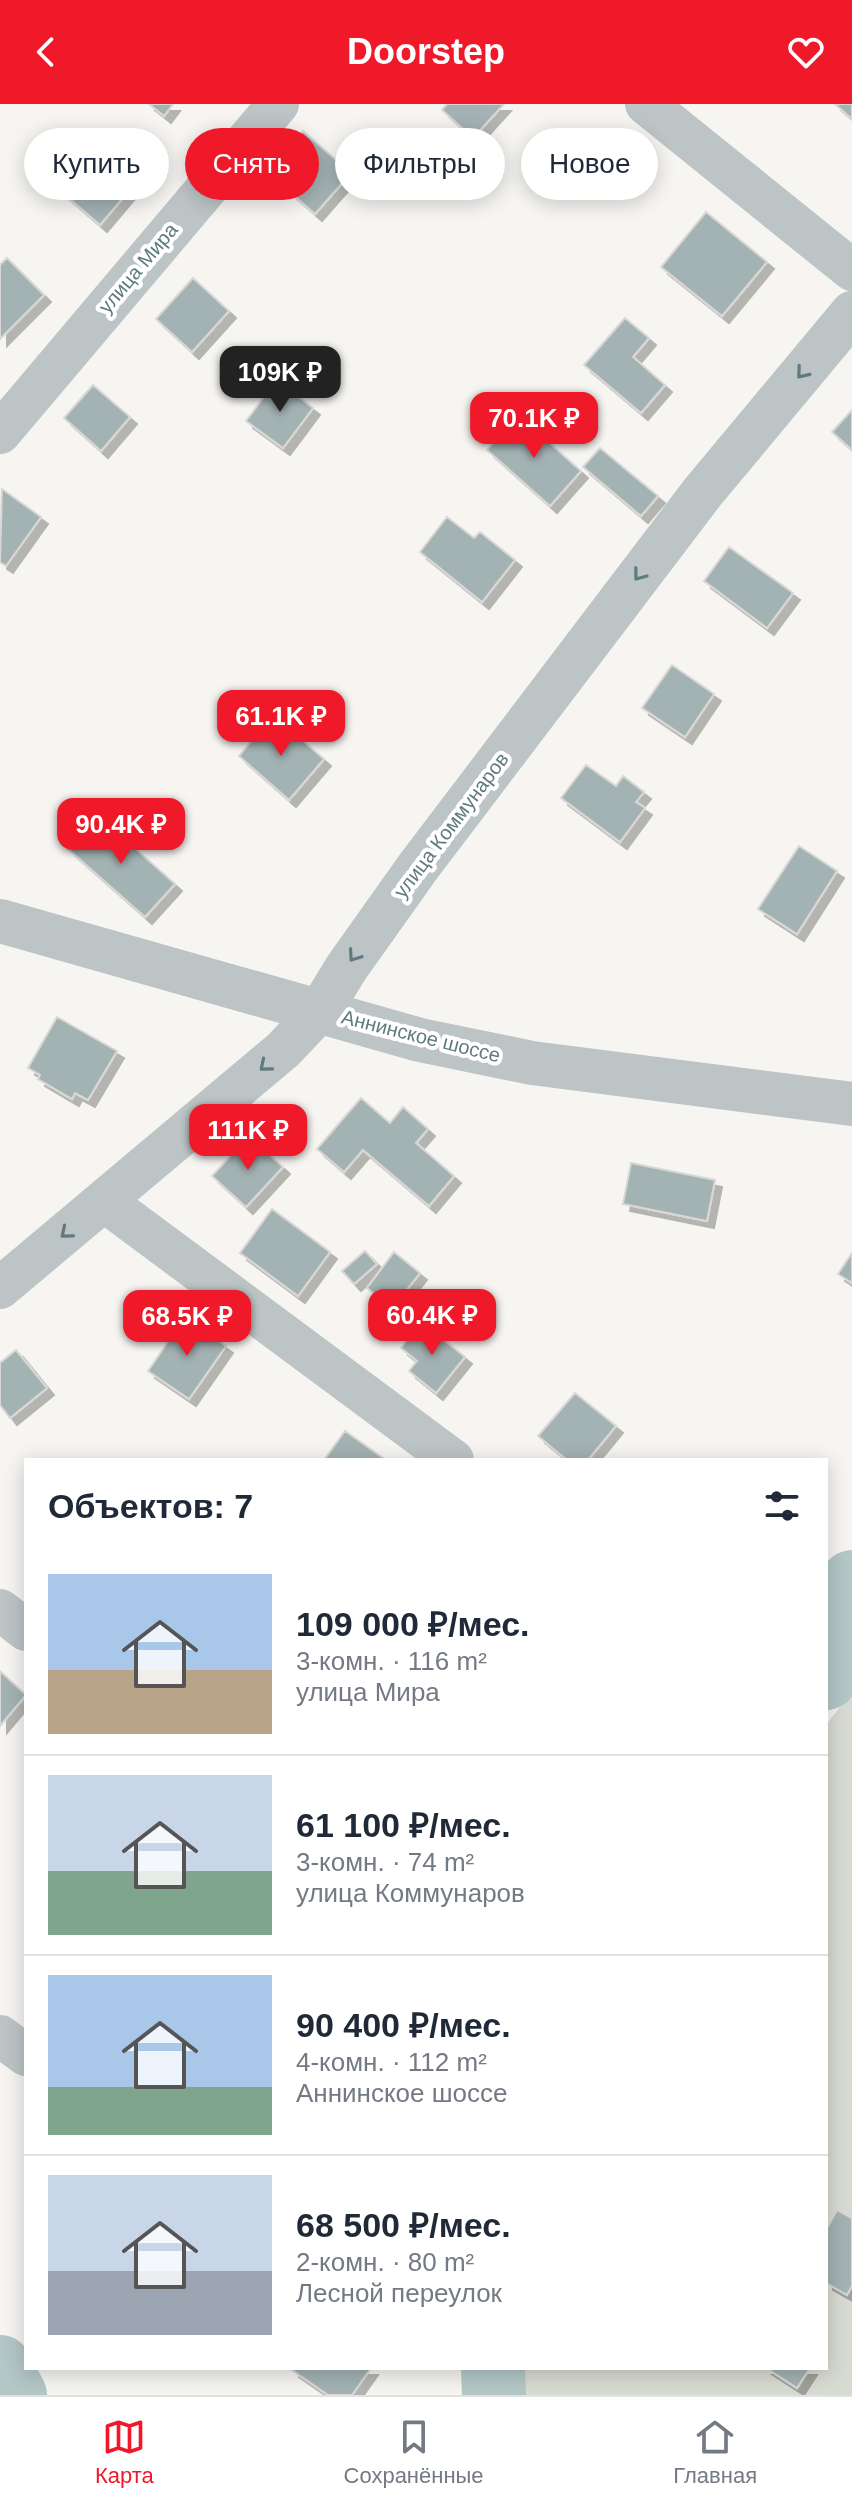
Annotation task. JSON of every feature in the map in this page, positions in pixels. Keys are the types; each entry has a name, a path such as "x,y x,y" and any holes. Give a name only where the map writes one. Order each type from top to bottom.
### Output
{"street":[{"name":"улица Мира","path":"0,433 278,104"},
{"path":"646,104 852,270"},
{"name":"улица Коммунаров","path":"0,1288 283,1050 320,1011 355,954 418,867 683,518 852,313"},
{"name":"Аннинское шоссе","path":"0,921 420,1040 532,1063 852,1104"},
{"path":"104,1201 450,1458"},
{"path":"0,1610 24,1628"},
{"path":"0,2036 24,2054"}],"shaded area":[{"path":"852,1691 852,2395 511,2395 509,2370 828,2370 828,1722"}],"building":[{"path":"149,104 173,104 164,116"},
{"path":"447,104 504,104 482,128 462,128 442,110"},
{"path":"835,104 852,104 852,119"},
{"path":"319,145 335,159 335,191 315,214 299,200 319,200"},
{"path":"71,200 121,200 100,225"},
{"path":"706,212 767,262 722,316 661,267"},
{"path":"7,258 44,295 0,339 0,265"},
{"path":"193,278 229,311 192,352 156,319"},
{"path":"625,318 649,338 633,357 665,385 641,413 584,365"},
{"path":"277,380 313,408 283,448 246,421"},
{"path":"93,385 130,417 101,451 64,418"},
{"path":"852,410 852,450 832,432"},
{"path":"518,415 581,471 550,506 487,450"},
{"path":"600,448 658,496 641,516 583,467"},
{"path":"2,489 41,517 6,566 0,562"},
{"path":"447,517 474,538 480,532 515,560 482,602 420,552"},
{"path":"729,547 793,593 767,628 704,581"},
{"path":"672,665 714,694 685,737 642,708"},
{"path":"273,715 324,759 289,800 239,756"},
{"path":"586,765 616,786 623,776 644,792 636,802 645,808 620,842 561,798"},
{"path":"98,815 175,884 145,917 68,849"},
{"path":"799,846 837,871 797,934 758,909"},
{"path":"57,1017 117,1051 88,1100 75,1093 72,1099 38,1079 40,1075 28,1068"},
{"path":"361,1098 390,1123 403,1107 428,1129 416,1143 454,1176 429,1206 363,1150 344,1172 317,1149"},
{"path":"249,1136 283,1167 246,1207 212,1176"},
{"path":"631,1163 715,1180 707,1221 623,1204"},
{"path":"272,1209 330,1252 298,1296 240,1253"},
{"path":"365,1251 377,1264 354,1284 342,1271"},
{"path":"394,1252 420,1273 392,1308 367,1288"},
{"path":"852,1253 852,1283 838,1274"},
{"path":"185,1317 226,1346 189,1399 148,1371"},
{"path":"421,1322 465,1357 436,1393 409,1371 417,1361 401,1348"},
{"path":"16,1350 47,1388 10,1418 0,1405 0,1363"},
{"path":"575,1393 616,1426 590,1458 565,1458 538,1436"},
{"path":"345,1431 383,1458 325,1458"},
{"path":"0,1671 24,1693 24,1697 0,1726"},
{"path":"837,2210 852,2218 852,2286 847,2295 828,2284 828,2226"},
{"path":"292,2370 370,2370 352,2395 328,2395"},
{"path":"769,2370 809,2370 797,2388"}],"waterway":[{"path":"828,1675 832,1670 840,1621 852,1582"},
{"path":"0,2367 15,2395"},
{"path":"493,2370 494,2395"}]}
